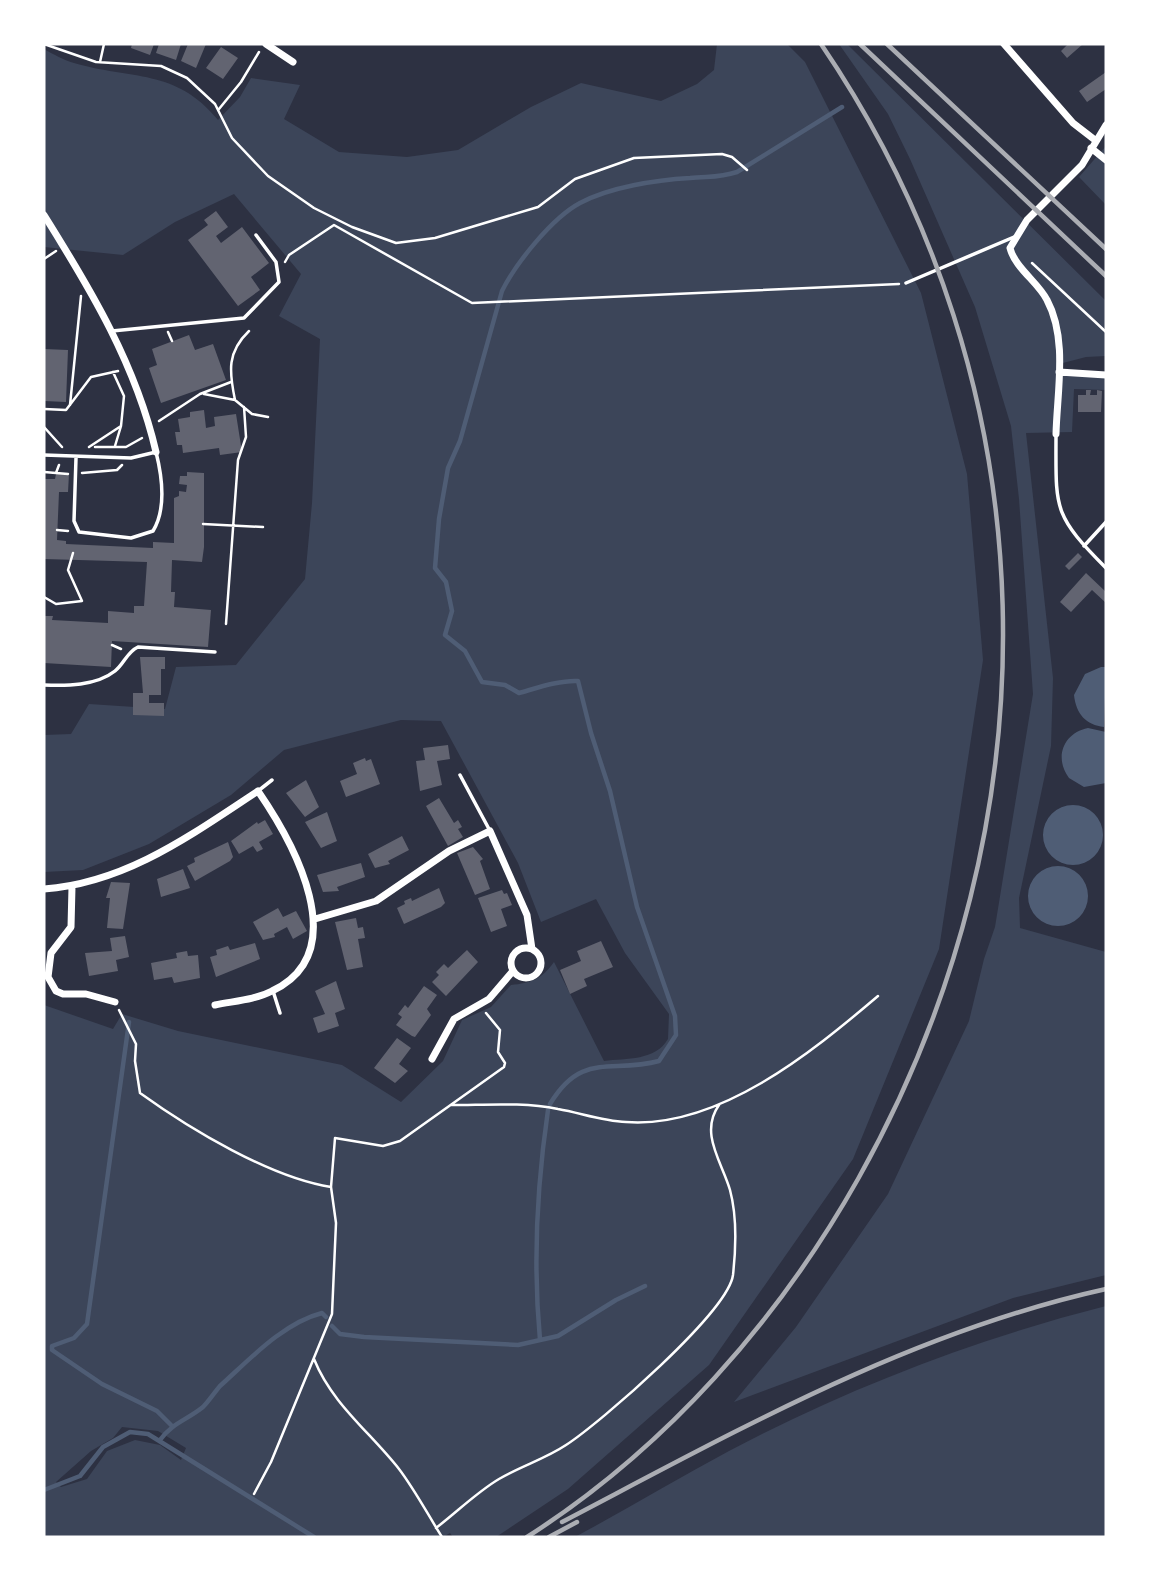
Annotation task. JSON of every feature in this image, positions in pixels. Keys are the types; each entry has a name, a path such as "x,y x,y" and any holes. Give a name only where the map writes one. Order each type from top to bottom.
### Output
{"street":[{"path":"269,44 293,62"},
{"path":"1004,44 1073,123 1095,140"},
{"path":"1056,434 1059,372 1055,320 1043,292 1013,256 1010,248 1014,237 1027,220 1082,165 1106,125"},
{"path":"1091,148 1106,160"},
{"path":"44,215 113,331 137,387 147,429 156,452"},
{"path":"1059,372 1106,375"},
{"path":"44,889 72,887 129,868 165,851 258,791 287,837 301,870 315,919 314,936 303,963 293,976 272,991 215,1005"},
{"path":"315,919 376,901 449,851 490,831 527,915 532,949 541,961 536,975 521,978 513,971 510,962 514,953 523,948 532,949"},
{"path":"72,887 71,927 51,953 48,977 56,991 63,994 86,994 115,1002"},
{"path":"432,1059 454,1018 480,1005 513,971"}],"lane":[{"path":"113,331 244,318 275,290 279,275 276,262 256,235"},
{"path":"906,283 975,256 1014,237"},
{"path":"1056,434 1059,509 1065,523 1106,568"},
{"path":"44,455 131,458 156,452 162,489 158,520 153,531 131,538 79,532 74,521 76,458"},
{"path":"1084,546 1106,522"},
{"path":"44,685 79,684 112,674 138,647 215,652"},
{"path":"460,775 490,831"},
{"path":"258,791 272,780"},
{"path":"272,991 280,1013"}],"path":[{"path":"44,44 100,62 171,69 195,84 219,109 232,138 268,176 336,219 384,241 402,244 435,238 538,207 575,179 634,158 723,154 747,170"},
{"path":"100,62 104,44"},
{"path":"219,109 269,44"},
{"path":"279,275 289,255 334,225 472,303 906,283"},
{"path":"44,259 55,251 62,262"},
{"path":"1031,262 1106,332"},
{"path":"70,405 81,293 87,303"},
{"path":"235,400 230,357 240,339 249,331"},
{"path":"44,409 66,410 91,377 124,370"},
{"path":"113,372 124,396 121,426 114,447"},
{"path":"121,426 89,447 114,447 136,443 147,429 201,394 232,382"},
{"path":"201,394 235,400 252,414 268,417"},
{"path":"226,624 238,460 246,437 244,407"},
{"path":"44,427 62,447 61,456"},
{"path":"44,472 75,474 117,470 131,458"},
{"path":"203,523 263,527"},
{"path":"57,530 79,532"},
{"path":"44,597 56,604 82,601 68,570 73,553"},
{"path":"112,645 117,645 128,655"},
{"path":"451,1105 544,1107 628,1123 680,1116 719,1105 831,1037 878,996"},
{"path":"254,1494 271,1462 332,1314 336,1223 331,1186 335,1138 383,1146 400,1141 503,1068 505,1063 498,1052 500,1030 480,1005"},
{"path":"125,1021 136,1044 141,1093 185,1125 258,1162 307,1183 331,1186"},
{"path":"436,1528 497,1480 554,1452 580,1435 677,1349 726,1293 733,1278 735,1219 730,1190 710,1133 710,1122 719,1105"},
{"path":"313,1357 330,1390 400,1470 442,1537"}],"shaded area":[{"path":"717,44 787,44 805,62 921,293 967,474 983,660 939,949 853,1159 709,1365 568,1489 496,1537 453,1537 450,1533 443,1537 44,1537 44,1005 113,1029 122,1014 178,1031 342,1065 401,1102 443,1061 462,1020 491,1007 511,985 540,976 554,962 604,1061 640,1057 656,1051 668,1039 669,1014 625,953 596,899 541,922 518,863 441,721 401,720 284,750 231,795 149,844 83,870 44,872 44,735 71,734 89,704 165,709 176,667 236,665 305,579 312,503 320,339 279,316 301,274 234,194 175,222 123,255 44,247 44,49 74,63 152,78 169,84 202,103 218,120 240,97 251,78 300,85 284,119 339,152 407,157 458,150 531,107 581,83 661,101 697,84 714,70","holes":["122,1427 158,1431 186,1448 181,1460 160,1445 135,1440 107,1451 87,1479 61,1487 56,1482 91,1451 113,1438"]},
{"path":"839,44 847,44 1106,301 1106,356 1086,357 1059,364 1059,372 1106,375 1106,390 1074,389 1072,432 1026,433 1053,678 1051,746 1019,898 1020,928 1106,952 1106,1275 1013,1298 734,1402 796,1327 888,1194 969,1021 995,927 1033,694 1011,426 975,307 910,159 888,114"},
{"path":"1106,146 1106,205 1079,177"},
{"path":"1106,667 1104,727 1092,724 1083,717 1077,708 1074,695 1085,674"},
{"path":"1088,728 1106,732 1106,783 1084,787 1069,778 1064,770 1062,755 1072,735"},
{"path":"1073,805 1090,810 1098,818 1103,835 1098,852 1090,860 1073,865 1056,860 1048,852 1043,835 1048,818 1056,810"},
{"path":"1058,866 1075,871 1083,879 1088,896 1083,913 1075,921 1058,926 1041,921 1033,913 1028,896 1033,879 1041,871"},
{"path":"1106,1306 1106,1537 575,1537 729,1451 820,1406 961,1350"}],"building":[{"path":"132,44 154,44 150,55 131,48"},
{"path":"159,44 181,44 176,60 156,53"},
{"path":"188,44 206,44 196,68 181,61"},
{"path":"1068,44 1083,44 1067,58 1061,51"},
{"path":"221,47 238,58 223,79 206,68"},
{"path":"1106,72 1106,89 1087,102 1079,91"},
{"path":"216,211 228,227 216,236 221,243 242,227 269,263 251,277 260,290 238,306 188,240 208,225 204,220"},
{"path":"189,335 195,350 213,344 226,380 161,403 149,368 157,365 152,349"},
{"path":"44,349 68,350 66,402 44,401"},
{"path":"1086,390 1091,390 1090,395 1097,395 1097,390 1102,391 1101,412 1078,412 1078,395 1086,395"},
{"path":"204,410 206,428 215,426 214,417 236,414 242,452 220,455 219,448 183,453 182,445 177,445 175,432 180,432 178,419 190,417 190,412"},
{"path":"187,472 204,473 202,562 172,560 171,592 175,592 174,607 211,610 208,647 112,641 111,667 44,663 44,616 53,616 52,620 108,623 108,611 134,613 134,606 144,606 147,562 44,559 44,479 55,479 56,474 69,474 68,492 59,492 57,540 66,541 66,544 153,548 153,542 174,543 174,498 179,496 179,491 186,492 187,485 179,484 180,476 187,476"},
{"path":"1078,553 1082,557 1069,570 1065,566"},
{"path":"1086,573 1106,592 1106,603 1092,590 1071,612 1060,602"},
{"path":"140,657 165,657 165,669 161,669 161,695 149,695 149,703 164,703 164,716 133,715 133,693 143,693"},
{"path":"448,745 450,759 437,761 442,785 420,791 416,761 425,760 423,748"},
{"path":"365,758 366,761 371,759 380,784 346,797 340,781 357,774 353,763"},
{"path":"306,780 319,807 305,817 286,793"},
{"path":"439,798 454,823 458,820 462,827 458,829 463,837 448,846 426,806"},
{"path":"327,812 337,841 321,848 305,822"},
{"path":"265,820 273,834 259,842 263,849 257,852 253,846 239,854 231,841 257,822 258,824"},
{"path":"402,836 409,850 388,861 390,864 375,868 368,854"},
{"path":"228,842 233,857 230,861 195,881 187,866 195,862 194,858"},
{"path":"473,847 483,859 480,861 490,889 475,895 457,853"},
{"path":"361,863 365,877 337,887 339,891 323,892 317,875"},
{"path":"183,869 190,888 161,897 157,879"},
{"path":"111,882 130,883 123,929 107,928 110,898 106,898"},
{"path":"439,888 445,903 404,924 397,908 405,904 404,901 411,898 412,901"},
{"path":"502,890 504,894 507,893 512,905 501,909 507,926 491,932 478,898"},
{"path":"278,908 283,917 296,911 307,931 293,939 287,927 274,934 275,937 263,940 253,922"},
{"path":"356,918 358,928 363,927 365,938 358,939 363,967 347,970 335,922"},
{"path":"125,936 129,957 116,960 118,971 89,976 85,953 112,951 110,938"},
{"path":"601,941 613,967 584,979 587,986 570,994 560,970 581,961 577,951"},
{"path":"255,943 260,959 216,977 210,957 217,955 216,950 228,946 230,950"},
{"path":"467,950 478,962 446,996 432,982 439,975 436,972 444,964 448,968"},
{"path":"187,951 188,956 198,955 200,978 174,983 172,977 154,980 151,963 177,958 176,953"},
{"path":"336,981 345,1009 335,1013 339,1026 318,1033 313,1018 325,1014 315,991"},
{"path":"424,986 437,995 427,1009 431,1015 415,1037 396,1025 402,1017 398,1014 405,1005 408,1008"},
{"path":"397,1038 411,1048 399,1064 408,1071 395,1083 374,1068"}],"waterway":[{"path":"550,1104 562,1087 586,1071 659,1061 676,1035 675,1016 637,907 610,791 578,681 556,683 519,693 505,685 482,682 465,651 445,635 452,611 446,582 435,568 439,519 448,468 460,441 502,291 525,255 558,219 592,197 634,185 737,172 842,107"},
{"path":"129,1022 87,1324 74,1338 52,1346 52,1350 102,1384 157,1411 171,1425"},
{"path":"540,1340 537,1225 548,1110"},
{"path":"332,1326 340,1334 364,1337 518,1345 558,1336 616,1300 645,1286"},
{"path":"160,1440 203,1407 220,1386 280,1334 308,1318 322,1313 326,1317"},
{"path":"44,1490 80,1476 103,1447 130,1432 148,1434 314,1537"}],"railway":[{"path":"527,1537 626,1464 671,1422 714,1378 792,1282 858,1179 924,1041 970,898 996,752 1003,605 988,459 953,315 898,176 821,44"},
{"path":"860,44 1106,276"},
{"path":"887,44 1106,249"},
{"path":"562,1522 760,1419 895,1357 1034,1308 1106,1289"},
{"path":"549,1537 577,1522"}]}
